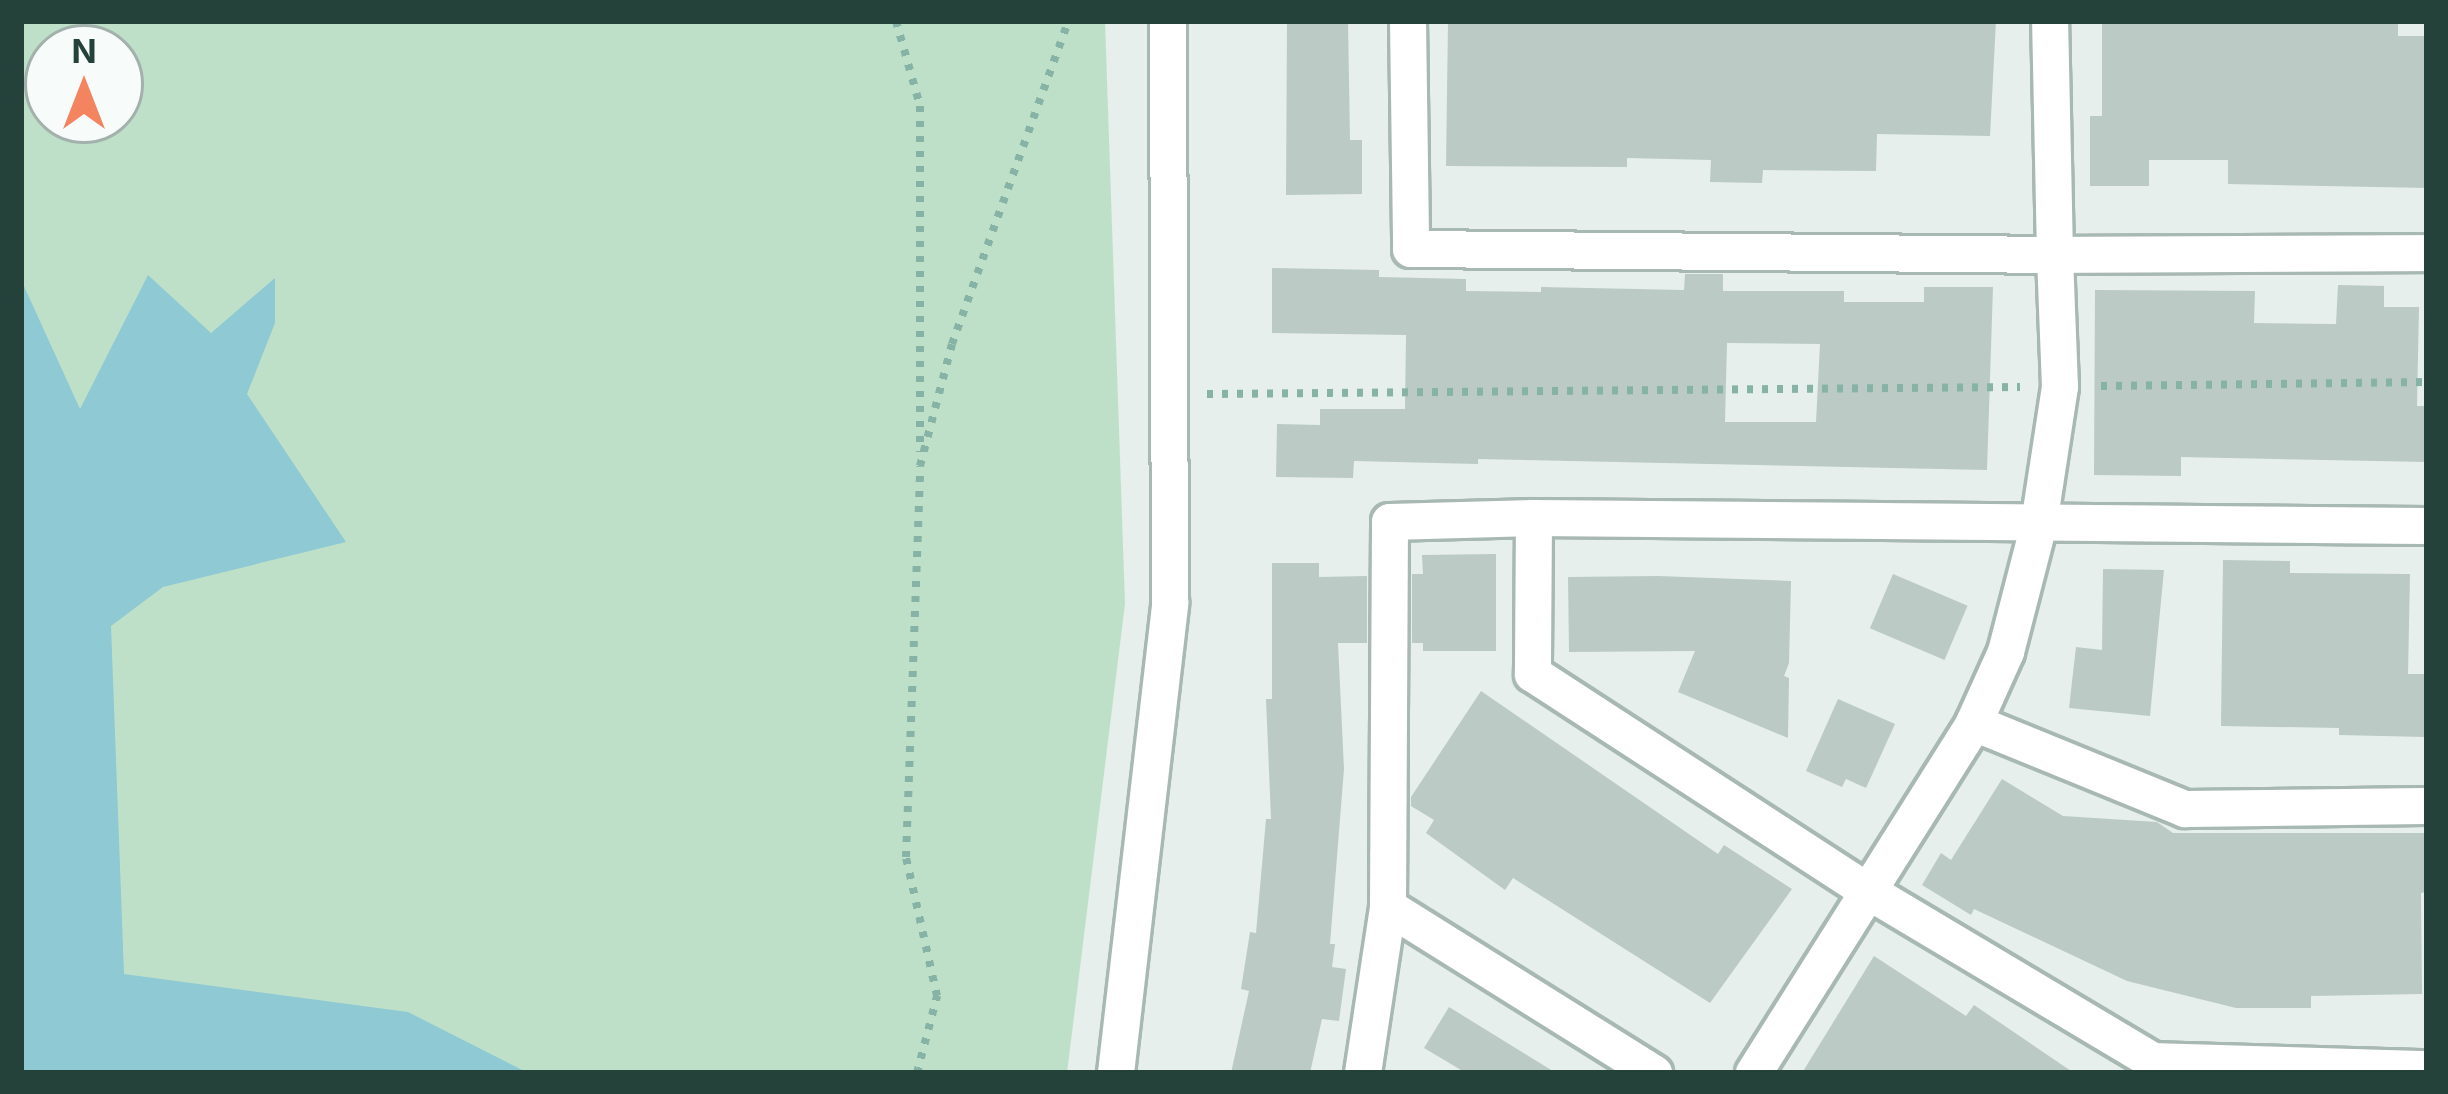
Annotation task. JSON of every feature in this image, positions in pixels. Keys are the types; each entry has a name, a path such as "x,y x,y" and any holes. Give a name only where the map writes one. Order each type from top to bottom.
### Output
{"street":[{"path":"1116,1073 1170,603 1168,21"},
{"path":"1408,21 1411,249 2427,253"},
{"path":"1754,1073 1974,723 2006,652 2039,524 2060,386 2050,21"},
{"path":"1534,518 1533,674 1866,890 2153,1061 2427,1069"},
{"path":"1363,1073 1388,907 1390,522 1534,518 2427,526"},
{"path":"1974,723 2185,808 2427,806"},
{"path":"1388,907 1654,1073"}],"path":[{"path":"896,21 920,106 920,466 906,857 937,997 917,1073"},
{"path":"920,466 952,344 1068,21"},
{"path":"1170,394 2427,382"}],"green space":[{"path":"21,21 1105,21 1125,604 1067,1073 21,1073"}],"water":[{"path":"148,275 211,333 275,278 275,323 247,394 346,542 163,587 111,626 124,974 408,1012 528,1073 21,1073 21,289 23,284 80,409"}],"building":[{"path":"1287,21 1348,21 1350,140 1362,140 1362,194 1286,195"},
{"path":"1448,21 1996,21 1990,136 1877,134 1876,171 1763,170 1762,183 1710,182 1711,160 1627,158 1627,167 1446,166"},
{"path":"2102,21 2398,21 2398,36 2427,36 2427,188 2228,184 2228,160 2149,160 2149,186 2090,186 2090,116 2102,116"},
{"path":"1272,268 1379,270 1379,277 1466,279 1466,291 1541,292 1541,287 1684,290 1685,274 1723,274 1723,291 1844,291 1844,302 1924,302 1924,287 1993,287 1987,470 1478,459 1478,464 1354,461 1353,478 1276,477 1277,424 1320,425 1320,409 1405,409 1406,335 1272,333","holes":["1727,343 1820,344 1816,422 1725,422"]},
{"path":"2338,285 2384,286 2384,307 2419,307 2417,406 2427,406 2427,462 2181,457 2181,476 2094,475 2095,290 2255,291 2254,323 2336,324"},
{"path":"1496,554 1496,651 1423,651 1423,643 1412,643 1412,574 1423,574 1422,555"},
{"path":"2223,560 2290,561 2290,573 2410,574 2408,674 2426,674 2425,737 2339,735 2339,728 2221,726"},
{"path":"1272,563 1319,563 1319,577 1367,576 1367,643 1338,643 1344,769 1330,944 1335,944 1332,967 1346,969 1339,1021 1322,1019 1310,1073 1231,1073 1249,991 1241,989 1250,932 1256,933 1266,819 1271,819 1266,699 1272,699"},
{"path":"2103,569 2164,570 2150,716 2069,708 2076,647 2102,650"},
{"path":"1893,574 1968,606 1945,660 1870,628"},
{"path":"1568,577 1791,581 1789,663 1784,676 1789,678 1788,738 1678,692 1695,651 1569,652"},
{"path":"1481,691 1718,854 1724,845 1792,889 1710,1003 1513,878 1505,890 1426,833 1434,820 1411,806 1411,797"},
{"path":"1838,699 1895,724 1866,788 1846,779 1842,787 1806,771"},
{"path":"2002,779 2063,816 2157,822 2173,833 2427,833 2427,892 2421,893 2422,994 2311,996 2311,1008 2236,1008 2127,981 1974,909 1971,915 1922,885 1941,853 1951,860"},
{"path":"1874,956 1966,1016 1974,1005 2074,1073 1802,1073"},
{"path":"1449,1007 1556,1073 1466,1073 1424,1048"}]}
